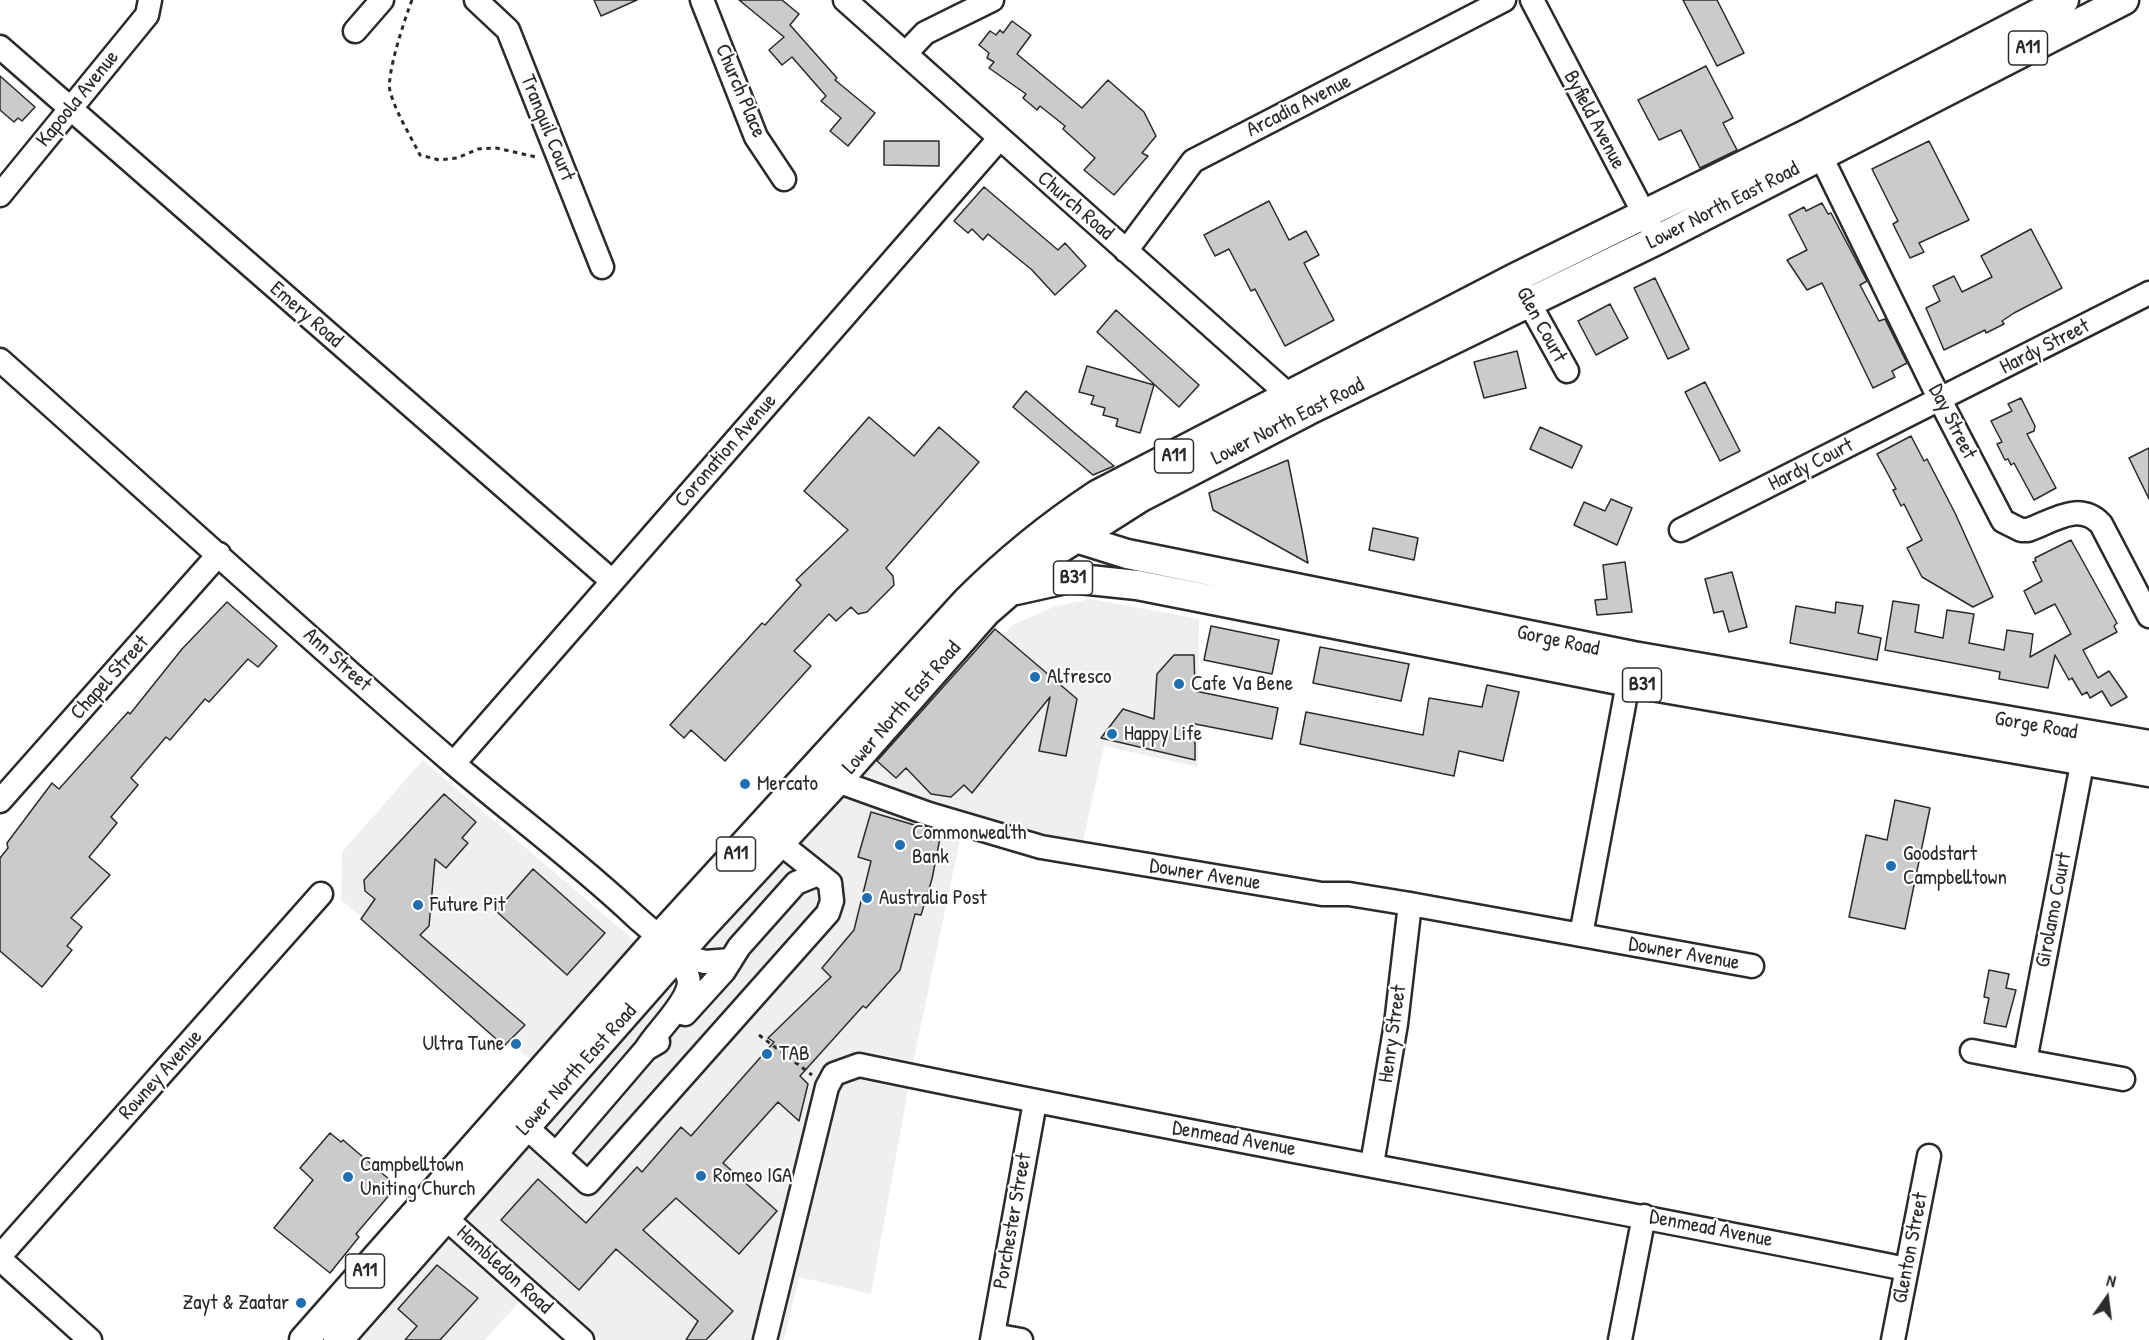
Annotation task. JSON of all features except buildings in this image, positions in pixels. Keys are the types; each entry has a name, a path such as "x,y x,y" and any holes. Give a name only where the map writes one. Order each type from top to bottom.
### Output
{"main road":[{"name":"Lower North East Road","path":"304,1340 436,1209 526,1127 669,946 780,843 986,612 1011,591 1097,495 1299,403 1529,303 1657,240 2064,0"},
{"name":"Lower North East Road","path":"1299,403 1515,278 1644,214 1933,96 2124,0"},
{"name":"Lower North East Road","path":"338,1340 436,1209 669,946 967,601 1003,564 1068,530"},
{"name":"Gorge Road","path":"1068,530 1089,555 1137,585"},
{"name":"Gorge Road","path":"1068,530 1127,554 1631,669 2149,772"},
{"name":"Gorge Road","path":"1011,591 1070,578 1085,577 1631,669 2149,745"}],"street":[{"name":"Kapoola Avenue","path":"0,195 147,15 150,0"},
{"path":"355,31 382,0"},
{"name":"Tranquil Court","path":"476,0 508,30 602,267"},
{"name":"Church Place","path":"702,0 756,137 784,179"},
{"name":"Church Road","path":"845,0 1299,403"},
{"path":"906,53 925,33 992,0"},
{"name":"Arcadia Avenue","path":"1126,251 1193,161 1504,0"},
{"name":"Byfield Avenue","path":"1532,0 1657,240"},
{"name":"Emery Road","path":"0,47 612,581"},
{"name":"Coronation Avenue","path":"454,763 999,139"},
{"name":"Day Street","path":"1815,145 1940,400 2003,522 2021,530 2028,530 2076,512 2092,515 2101,524 2149,616"},
{"name":"Glen Court","path":"1515,278 1567,371"},
{"name":"Hardy Street","path":"1940,400 2149,293"},
{"name":"Ann Street","path":"0,360 454,763 598,882 669,946"},
{"name":"Hardy Court","path":"1682,530 1940,400"},
{"name":"Chapel Street","path":"0,801 219,554"},
{"path":"1581,935 1631,669"},
{"name":"Girolamo Court","path":"2025,1061 2083,759"},
{"name":"Downer Avenue","path":"837,781 929,814 1041,847 1322,894 1349,894 1410,904 1752,966"},
{"path":"526,1127 588,1183 828,913 832,901 824,878 780,843"},
{"path":"646,1050 662,1039 796,883 824,878"},
{"name":"Rowney Avenue","path":"0,1258 321,894"},
{"name":"Henry Street","path":"1372,1164 1396,1024 1410,904"},
{"path":"669,946 705,962 731,960"},
{"path":"556,1154 646,1050 655,1034 687,996 690,986 669,946"},
{"path":"1972,1051 2123,1079"},
{"name":"Denmead Avenue","path":"827,1087 834,1074 859,1065 1035,1102 1644,1216 1906,1269"},
{"path":"765,1340 827,1087"},
{"name":"Porchester Street","path":"992,1337 1035,1102"},
{"name":"Glenton Street","path":"1893,1340 1929,1156"},
{"name":"Hambledon Road","path":"436,1209 582,1340"},
{"path":"1620,1340 1644,1216"},
{"path":"0,1258 90,1340"},
{"path":"992,1337 1021,1340"}],"path":[{"path":"412,0 398,50 390,69 389,90 420,155 439,160 458,158 478,149 496,148 561,163"},
{"path":"759,1035 827,1087"}],"shaded area":[{"path":"1091,599 1199,619 1198,767 1104,746 1082,846 965,816 914,1058 871,1294 799,1277 784,1340 600,1340 536,1283 485,1340 358,1340 859,776 1013,625 1056,606"},
{"path":"423,760 637,943 533,1062 341,900 342,852"}],"place":[{"name":"Alfresco","path":"1035,677"},
{"name":"Cafe Va Bene","path":"1179,684"},
{"name":"Happy Life","path":"1112,734"},
{"name":"Mercato","path":"745,784"},
{"name":"Commonwealth Bank","path":"900,845"},
{"name":"Goodstart Campbelltown","path":"1891,866"},
{"name":"Australia Post","path":"867,898"},
{"name":"Future Pit","path":"418,905"},
{"name":"Ultra Tune","path":"516,1044"},
{"name":"TAB","path":"767,1054"},
{"name":"Romeo IGA","path":"701,1176"},
{"name":"Campbelltown Uniting Church","path":"348,1177"},
{"name":"Zayt & Zaatar","path":"301,1303"}]}
